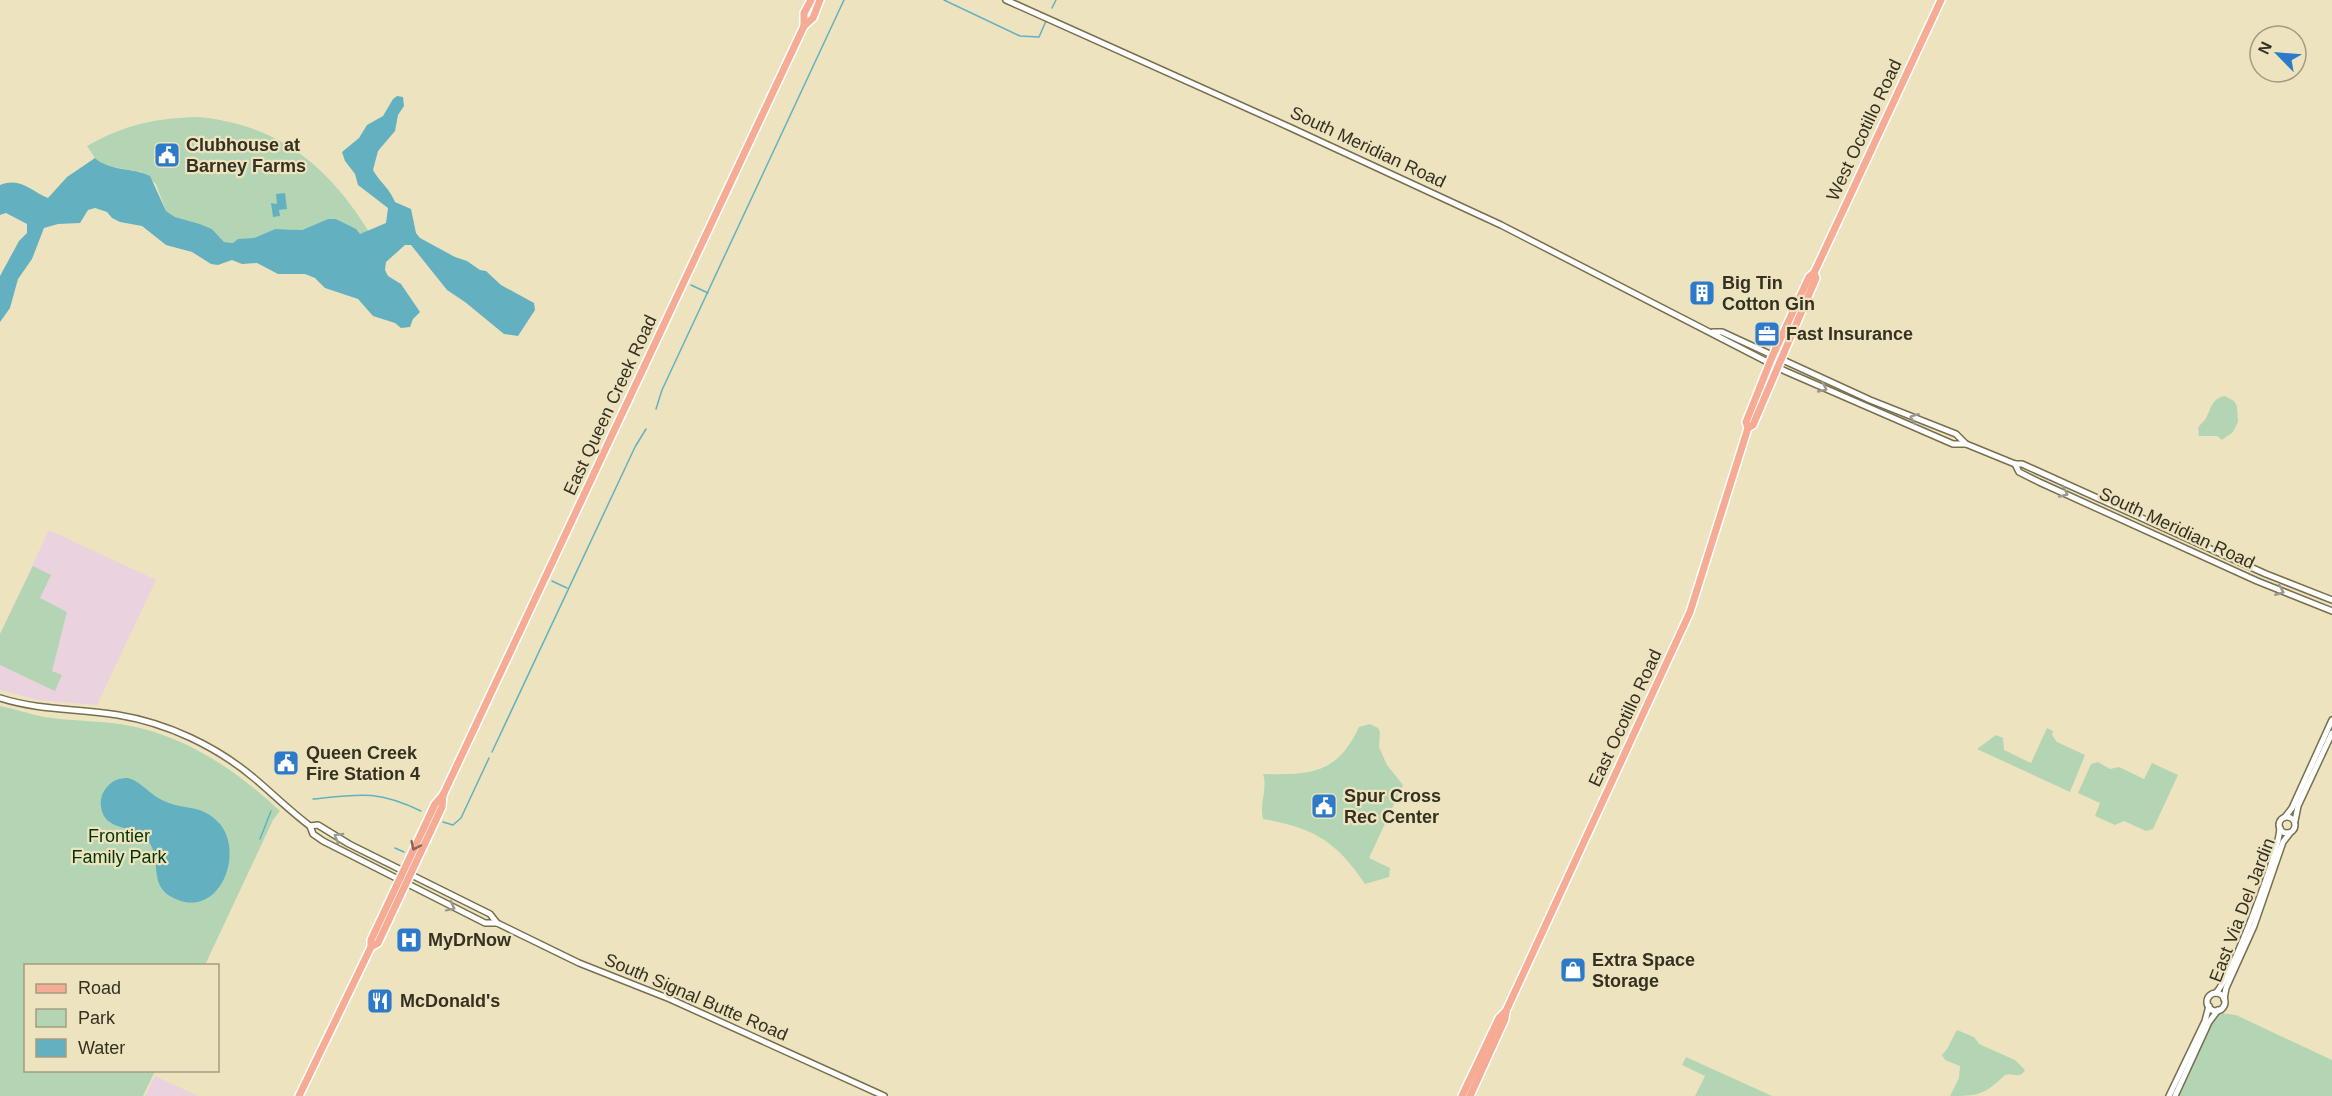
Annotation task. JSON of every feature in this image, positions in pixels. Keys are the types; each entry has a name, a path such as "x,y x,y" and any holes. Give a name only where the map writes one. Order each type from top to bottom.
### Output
{"main road":[{"name":"East Queen Creek Road","path":"804,27 804,13 811,0"},
{"name":"East Queen Creek Road","path":"299,1096 371,947 371,939 403,883 435,804 443,795 804,27 813,18 820,0"},
{"name":"West Ocotillo Road","path":"1748,429 1746,422 1775,361 1809,277 1814,273 1941,0"},
{"name":"East Ocotillo Road","path":"1470,1096 1505,1019 1506,1011 1690,612 1748,429"},
{"name":"East Ocotillo Road","path":"1462,1096 1499,1018 1506,1011"}],"street":[{"name":"South Meridian Road","path":"1006,0 1501,225 1713,333 1722,332 1837,395 1953,444 1966,444"},
{"name":"South Meridian Road","path":"1775,361 1956,434 1966,444 2014,464 2022,464 2266,574 2332,600"},
{"name":"South Meridian Road","path":"2014,464 2019,472 2039,482 2257,582 2332,611"},
{"name":"South Signal Butte Road","path":"0,698 43,709 118,715 184,735 242,768 310,826 313,834 323,841 403,883 485,923 497,923 579,963 670,999 884,1096"},
{"name":"East Via Del Jardin","path":"2285,817 2292,808 2332,720"},
{"name":"East Via Del Jardin","path":"2295,821 2298,806 2332,733"},
{"path":"2285,817 2290,817 2295,821 2295,827 2290,832 2285,832 2280,828 2280,821 2285,817"},
{"name":"South Signal Butte Road","path":"310,826 318,825 349,844 490,914 497,923"},
{"name":"East Via Del Jardin","path":"2216,993 2225,980 2248,924 2276,847 2280,828"},
{"name":"East Via Del Jardin","path":"2224,999 2226,988 2254,926 2283,842 2290,832"},
{"path":"2216,993 2224,999 2224,1006 2218,1010 2209,1006 2209,997 2216,993"},
{"name":"East Via Del Jardin","path":"2172,1096 2205,1021 2209,1006"},
{"name":"East Via Del Jardin","path":"2172,1096 2209,1022 2218,1010"}],"shaded area":[{"path":"49,530 156,580 97,705 38,700 0,690 0,634"},
{"path":"155,1076 198,1096 145,1096"}],"green space":[{"path":"198,117 226,121 252,129 298,152 337,187 369,232 360,234 337,219 328,219 302,230 275,229 254,238 233,243 224,242 212,229 175,217 166,211 156,184 141,172 106,166 95,158 87,146 140,124"},
{"path":"2225,396 2234,401 2237,406 2238,422 2233,432 2222,440 2217,436 2199,436 2198,428 2213,403"},
{"path":"33,566 51,575 40,598 67,612 52,671 62,675 55,691 0,665 0,634"},
{"name":"Frontier Family Park","path":"0,706 44,717 116,724 160,734 215,760 249,784 280,811 273,820 205,964 24,964 24,1072 155,1072 143,1096 0,1096"},
{"path":"1370,724 1378,728 1379,747 1387,765 1403,785 1369,858 1390,868 1389,877 1365,884 1344,857 1322,839 1296,827 1263,819 1265,786 1263,774 1309,772 1332,763 1351,743 1359,727"},
{"path":"2047,728 2053,731 2052,735 2057,742 2085,755 2070,792 1977,749 1996,735 2003,738 2004,750 2031,763"},
{"path":"2098,762 2110,769 2119,767 2144,779 2152,763 2178,775 2153,829 2146,831 2124,821 2115,825 2095,816 2100,803 2078,793 2091,764"},
{"path":"2221,1013 2236,1015 2332,1060 2332,1096 2178,1096 2215,1016"},
{"path":"1957,1030 1974,1037 1979,1044 2015,1060 2025,1070 2021,1075 2005,1075 1980,1093 1950,1096 1959,1078 1960,1066 1945,1060 1942,1055"},
{"path":"1686,1057 1772,1096 1695,1096 1705,1076 1682,1065"}],"water":[{"path":"397,96 403,97 404,106 398,115 395,131 378,151 373,170 395,202 411,209 416,233 420,238 486,271 501,285 534,303 535,310 518,336 504,334 447,290 411,245 405,245 386,262 385,270 388,276 401,284 420,312 413,319 410,327 401,328 395,323 373,316 358,299 325,288 315,278 305,274 278,274 257,263 242,264 232,260 218,265 211,264 192,252 166,245 142,226 120,222 107,212 95,208 88,210 80,223 58,224 44,228 32,259 18,279 10,308 0,322 0,276 19,241 27,233 27,224 6,213 0,215 0,185 20,184 48,198 67,177 95,158 108,165 150,176 166,211 175,217 212,229 224,242 233,243 238,239 254,238 275,229 302,230 328,219 336,219 356,229 360,234 386,223 388,208 358,185 355,174 345,161 342,152 359,138 367,125 383,116"},
{"path":"285,193 287,209 279,210 280,216 273,217 271,203 277,204 276,194"},
{"path":"128,778 162,800 199,810 213,817 220,824 227,836 230,850 229,865 217,891 206,899 193,903 168,895 158,882 155,858 149,842 137,832 108,821 104,815 101,804 104,791 114,781"}],"waterway":[{"path":"656,409 662,390 844,0"},
{"path":"944,0 1020,36 1039,37 1046,21"},
{"path":"1052,8 1056,0"},
{"path":"691,285 708,293"},
{"path":"492,752 635,447 646,429"},
{"path":"552,581 567,588"},
{"path":"443,822 453,825 461,818 489,758"},
{"path":"313,799 368,795 406,804 421,811"},
{"path":"260,839 271,811"},
{"path":"395,848 404,852"}],"place":[{"name":"Clubhouse at Barney Farms","path":"167,155"},
{"name":"Big Tin Cotton Gin","path":"1702,293"},
{"name":"Fast Insurance","path":"1767,334"},
{"name":"Queen Creek Fire Station 4","path":"286,763"},
{"name":"Spur Cross Rec Center","path":"1324,806"},
{"name":"MyDrNow","path":"409,940"},
{"name":"Extra Space Storage","path":"1573,970"},
{"name":"McDonald's","path":"380,1001"}]}
